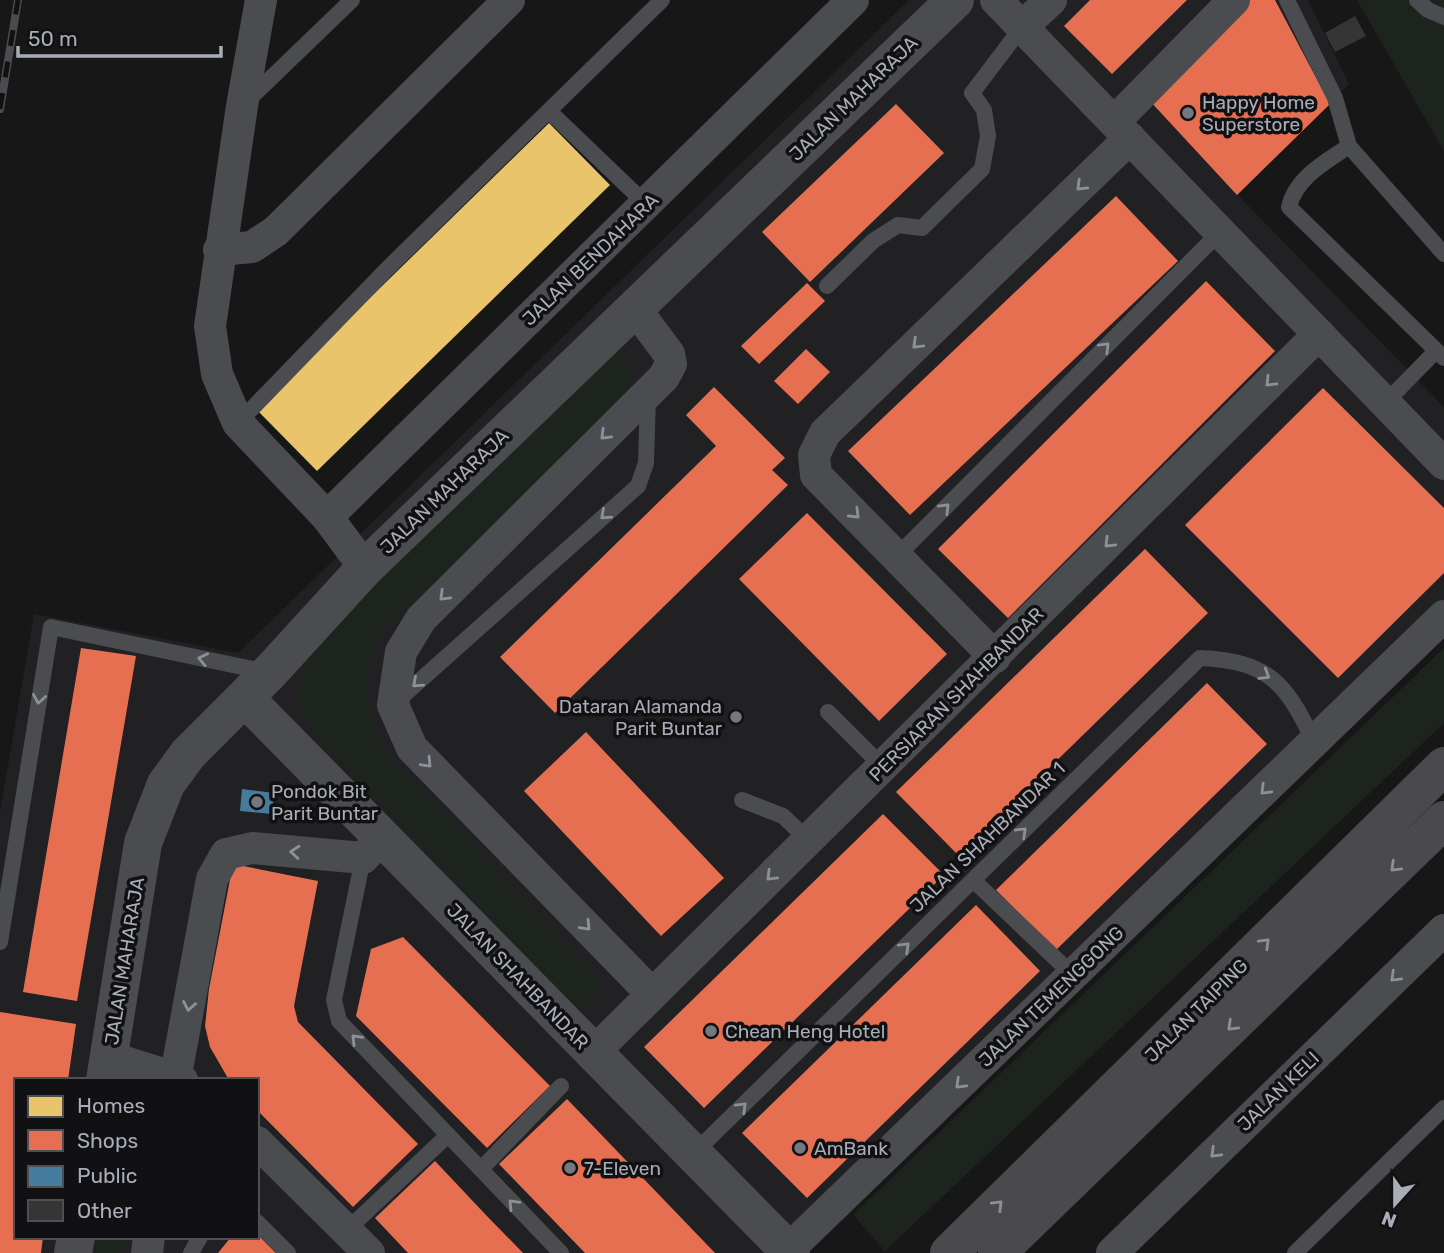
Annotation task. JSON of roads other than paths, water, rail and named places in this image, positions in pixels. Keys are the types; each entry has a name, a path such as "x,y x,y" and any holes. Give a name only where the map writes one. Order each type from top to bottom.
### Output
{"main road":[{"name":"JALAN TAIPING","path":"949,1253 1444,766"},
{"name":"JALAN TAIPING","path":"998,1253 1444,820"}],"street":[{"path":"261,0 219,250 210,326 217,374 238,423 327,517 365,568"},
{"path":"219,250 252,247 276,231 509,0"},
{"name":"JALAN BENDAHARA","path":"327,517 853,0"},
{"name":"JALAN MAHARAJA","path":"107,1068 148,831 166,783 188,754 257,685 365,568 955,0"},
{"path":"996,0 1444,464"},
{"path":"1022,27 1051,0"},
{"path":"995,657 816,475 814,455 825,433 1122,130 1234,0"},
{"path":"634,307 668,354 671,364 648,393 421,619 401,652 393,705 412,748 652,995"},
{"name":"PERSIARAN SHAHBANDAR","path":"593,1053 1319,334"},
{"name":"JALAN TEMENGGONG","path":"780,1252 1073,975 1444,616"},
{"name":"JALAN SHAHBANDAR","path":"257,685 372,848 593,1053 754,1216 760,1244 780,1252"},
{"path":"178,1078 212,879 226,854 252,848 372,848"},
{"name":"JALAN KELI","path":"1112,1253 1444,930"},
{"path":"107,1068 172,1078"},
{"path":"259,1144 369,1253"}],"lane":[{"path":"242,106 352,0"},
{"path":"238,423 388,268 662,0"},
{"path":"1287,0 1335,97 1349,146 1444,254"},
{"path":"1417,0 1428,10 1444,17"},
{"path":"827,286 873,241 898,225 922,228 982,169 988,136 984,110 972,93 1022,27"},
{"path":"549,111 646,204"},
{"path":"1349,146 1311,173 1298,186 1289,206 1440,354 1385,402"},
{"path":"896,556 1220,232"},
{"path":"393,705 638,486 646,463 648,393"},
{"path":"0,942 51,627 257,685"},
{"name":"JALAN SHAHBANDAR 1","path":"693,1154 1200,658 1233,659 1265,672 1287,691 1314,742"},
{"path":"828,712 883,767"},
{"path":"742,800 783,816 808,840"},
{"path":"372,848 334,1000 340,1021 561,1253"},
{"path":"973,880 1073,975"},
{"path":"481,1169 561,1086"},
{"path":"1295,1253 1444,1108"},
{"path":"347,1230 448,1135"},
{"path":"259,1224 288,1253"}],"railway":[{"path":"0,109 18,0"}],"place":[{"name":"Happy Home Superstore","path":"1188,113"},
{"name":"Dataran Alamanda Parit Buntar","path":"736,717"},
{"name":"Pondok Bit Parit Buntar","path":"257,802"},
{"name":"Chean Heng Hotel","path":"711,1031"},
{"name":"AmBank","path":"800,1148"},
{"name":"7-Eleven","path":"570,1168"}]}
